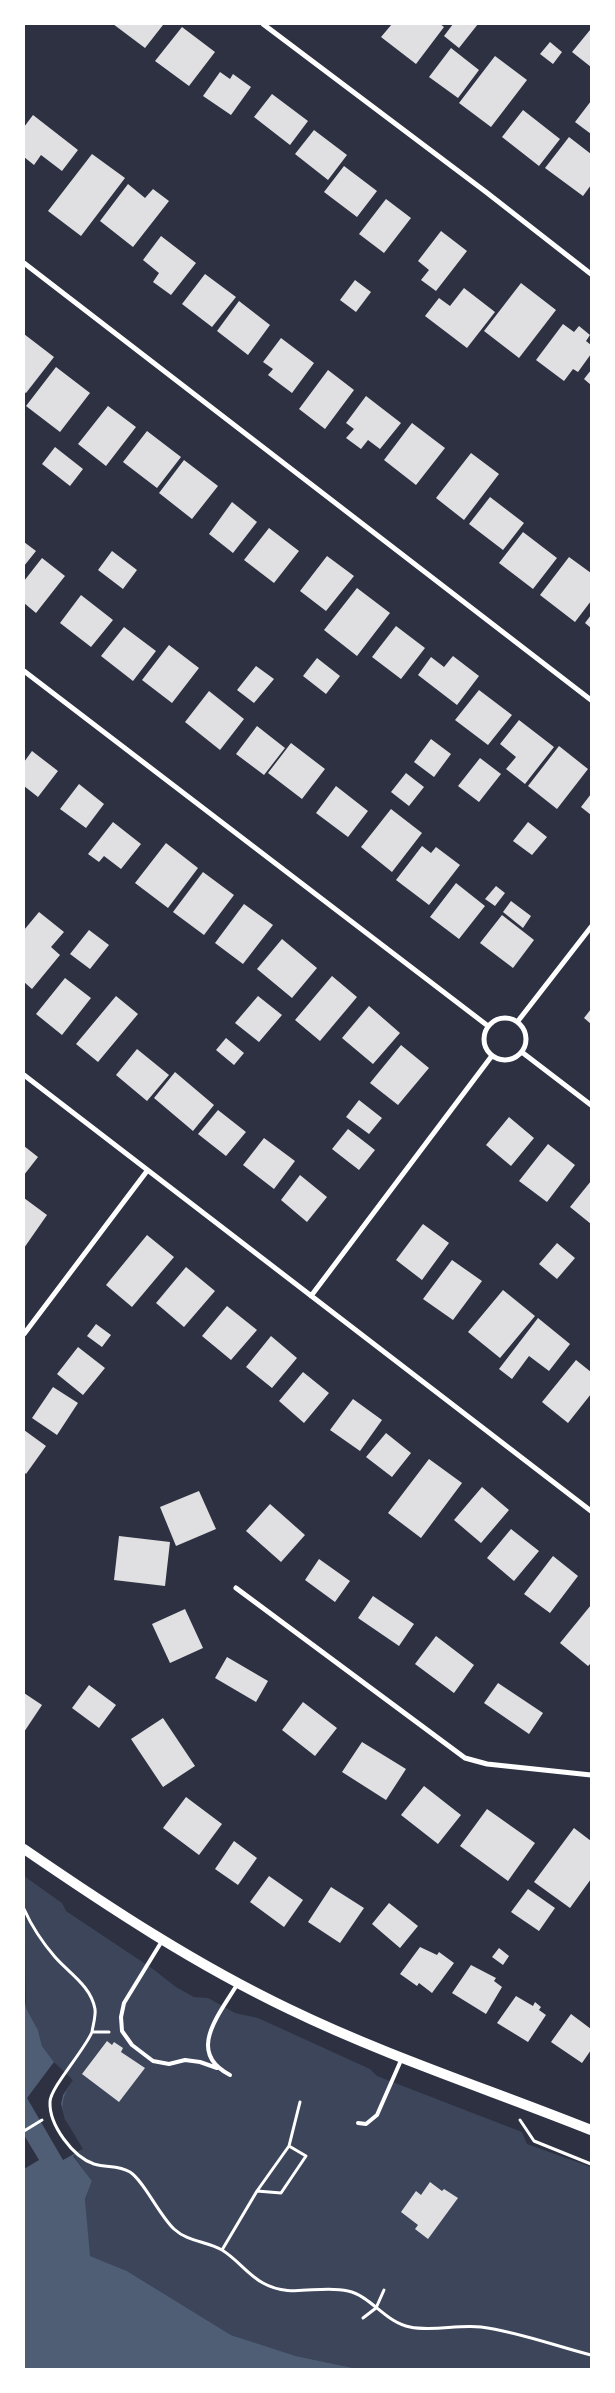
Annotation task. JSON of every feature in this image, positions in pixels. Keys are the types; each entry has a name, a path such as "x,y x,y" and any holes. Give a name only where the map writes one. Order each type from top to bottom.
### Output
{"main road":[{"path":"24,1849 162,1941 238,1983 333,2030 591,2130"}],"street":[{"path":"263,24 591,274"},
{"path":"24,263 591,700"},
{"path":"24,671 488,1026"},
{"path":"518,1021 591,927"},
{"path":"502,1017 518,1021 528,1036 523,1053 508,1062 491,1057 483,1042 488,1026 502,1017"},
{"path":"523,1053 591,1105"},
{"path":"311,1296 491,1057"},
{"path":"24,1075 591,1511"},
{"path":"24,1334 147,1171"},
{"path":"236,1588 465,1758 487,1764 591,1774"}],"lane":[{"path":"162,1941 124,2003 121,2017 122,2031 132,2045 153,2061 169,2064 185,2060 200,2062 230,2075"},
{"path":"217,2068 209,2059 206,2046 210,2032 238,1983"},
{"path":"358,2124 366,2124 377,2115 402,2057"}],"path":[{"path":"24,1909 56,1959 80,1981 95,2009 92,2032 87,2045 52,2093 50,2103 52,2113 69,2147 96,2165 119,2167 132,2173 162,2216 176,2230 191,2240 222,2250 261,2282 278,2291 292,2293 346,2290 358,2294 376,2308 408,2327 481,2327 523,2335 591,2355"},
{"path":"92,2032 122,2031"},
{"path":"222,2250 257,2191 289,2146 300,2102"},
{"path":"24,2131 42,2120"},
{"path":"531,2136 534,2141 591,2164"},
{"path":"257,2191 281,2193 306,2156 289,2146"},
{"path":"363,2318 376,2308 384,2290"}],"shaded area":[{"path":"24,1876 62,1903 66,1911 153,1969 176,1987 194,1997 208,1998 235,2013 258,2018 370,2069 377,2076 522,2132 527,2144 591,2167 591,2369 358,2369 296,2356 231,2335 127,2271 89,2256 85,2199 92,2181 73,2155 83,2149 67,2123 62,2108 63,2100 73,2080 54,2062 42,2046 38,2030 26,2008"},
{"path":"24,1998 26,2008 38,2030 42,2046 54,2062 73,2080 63,2100 63,2108 67,2123 83,2149 73,2156 92,2181 85,2199 90,2256 127,2271 231,2335 296,2356 358,2369 24,2369"}],"pier":[{"path":"54,2062 73,2080 63,2095 61,2104 65,2119 83,2149 63,2160 27,2098"},
{"path":"24,2135 39,2160 24,2169"}],"building":[{"path":"113,24 162,24 163,25 145,48"},
{"path":"392,24 440,24 444,27 416,64 381,37"},
{"path":"453,24 478,24 459,48 444,36"},
{"path":"182,27 215,52 189,86 155,61"},
{"path":"591,31 591,67 572,52"},
{"path":"550,42 562,52 553,64 540,54"},
{"path":"451,48 479,70 458,98 429,77"},
{"path":"495,56 527,80 491,127 459,103"},
{"path":"220,72 230,79 233,74 251,87 231,115 203,96"},
{"path":"272,94 308,121 290,145 254,117"},
{"path":"591,101 591,134 575,122"},
{"path":"523,110 560,139 539,166 502,137"},
{"path":"33,115 78,150 62,171 41,155 34,165 24,157 24,127"},
{"path":"314,130 347,155 328,180 295,154"},
{"path":"569,137 591,154 591,185 583,196 545,168"},
{"path":"92,154 125,178 81,236 48,211"},
{"path":"344,166 377,191 357,217 324,192"},
{"path":"128,184 145,198 153,189 169,201 133,247 100,221"},
{"path":"386,199 411,218 384,253 359,234"},
{"path":"441,231 467,251 436,291 421,280 429,270 418,261"},
{"path":"161,236 196,263 171,295 153,282 159,273 143,260"},
{"path":"205,274 236,297 212,327 182,304"},
{"path":"355,280 371,292 356,312 340,300"},
{"path":"521,283 556,310 519,358 484,331"},
{"path":"464,288 495,312 467,348 425,316 439,298 450,306"},
{"path":"239,301 270,325 248,355 217,331"},
{"path":"563,324 574,332 579,326 590,335 586,341 591,345 591,354 578,372 573,369 564,381 536,360"},
{"path":"24,334 54,357 26,393 24,392"},
{"path":"281,338 314,363 292,393 268,375 273,369 263,362"},
{"path":"56,367 90,393 60,432 26,406"},
{"path":"328,370 354,390 325,429 299,409"},
{"path":"591,370 591,385 584,379"},
{"path":"366,396 401,423 380,449 368,440 361,449 346,438 354,429 346,423"},
{"path":"108,406 136,427 106,466 78,444"},
{"path":"412,423 445,448 416,485 384,460"},
{"path":"147,431 181,457 157,488 123,462"},
{"path":"55,447 83,469 70,486 42,464"},
{"path":"471,453 499,474 464,520 436,498"},
{"path":"184,460 218,486 192,519 159,493"},
{"path":"490,497 524,523 503,550 469,524"},
{"path":"232,502 257,522 233,553 209,534"},
{"path":"269,528 299,551 274,583 244,560"},
{"path":"523,532 557,558 533,589 499,563"},
{"path":"24,542 36,551 24,566"},
{"path":"112,551 137,570 123,589 98,570"},
{"path":"327,556 354,576 326,611 300,591"},
{"path":"569,557 591,573 591,601 575,622 540,595"},
{"path":"42,558 65,576 36,613 24,603 24,581"},
{"path":"357,588 390,613 357,656 324,630"},
{"path":"81,595 113,620 91,647 60,623"},
{"path":"591,615 591,628 585,623"},
{"path":"396,626 425,648 401,679 372,657"},
{"path":"124,627 156,651 133,681 101,656"},
{"path":"169,645 199,668 172,703 142,680"},
{"path":"453,656 479,676 457,705 418,675 431,657 444,667"},
{"path":"317,658 340,676 326,694 303,676"},
{"path":"256,666 274,679 254,703 237,690"},
{"path":"479,690 512,715 488,745 455,720"},
{"path":"209,691 244,719 220,750 185,722"},
{"path":"519,720 554,747 525,784 506,769 516,757 500,744"},
{"path":"257,726 285,748 264,775 236,754"},
{"path":"431,739 451,754 434,777 414,762"},
{"path":"291,743 325,769 302,799 268,773"},
{"path":"559,746 588,769 557,809 528,786"},
{"path":"32,751 58,771 38,797 24,786 24,762"},
{"path":"480,758 501,774 479,802 458,786"},
{"path":"406,773 424,787 409,806 391,792"},
{"path":"79,784 104,804 86,828 60,809"},
{"path":"336,786 368,811 348,837 316,813"},
{"path":"591,794 591,815 581,807"},
{"path":"391,809 422,833 392,872 361,847"},
{"path":"113,822 141,844 121,869 104,856 99,862 88,854"},
{"path":"528,822 547,837 532,855 513,841"},
{"path":"166,843 198,868 168,908 135,883"},
{"path":"422,846 431,853 436,847 460,865 429,905 396,880"},
{"path":"203,872 234,895 204,935 173,912"},
{"path":"456,883 485,906 459,939 430,917"},
{"path":"496,886 505,893 495,906 485,899"},
{"path":"511,901 531,916 523,928 503,912"},
{"path":"244,904 273,925 243,964 215,943"},
{"path":"39,912 64,932 51,947 60,955 32,989 24,982 24,930"},
{"path":"502,915 534,940 513,968 480,943"},
{"path":"89,930 109,945 90,969 70,954"},
{"path":"282,939 317,968 292,998 257,969"},
{"path":"332,976 357,997 320,1041 295,1020"},
{"path":"65,978 91,998 62,1035 36,1014"},
{"path":"116,996 138,1014 98,1062 76,1044"},
{"path":"258,996 282,1015 259,1042 235,1023"},
{"path":"369,1006 400,1033 373,1064 342,1038"},
{"path":"591,1009 591,1024 584,1018"},
{"path":"226,1038 244,1053 234,1065 216,1050"},
{"path":"401,1045 429,1068 398,1105 370,1083"},
{"path":"137,1049 169,1075 147,1101 116,1075"},
{"path":"175,1072 214,1105 193,1131 154,1098"},
{"path":"359,1100 382,1118 369,1134 346,1117"},
{"path":"218,1110 246,1132 226,1156 198,1134"},
{"path":"509,1117 534,1138 511,1166 486,1145"},
{"path":"348,1129 375,1150 359,1170 332,1149"},
{"path":"264,1138 295,1161 274,1189 243,1165"},
{"path":"548,1144 575,1165 547,1202 519,1181"},
{"path":"24,1146 38,1157 24,1175"},
{"path":"300,1175 327,1197 307,1222 281,1200"},
{"path":"591,1181 591,1224 570,1207"},
{"path":"24,1198 47,1215 24,1248"},
{"path":"423,1224 449,1243 422,1280 396,1260"},
{"path":"147,1235 174,1257 132,1307 106,1285"},
{"path":"557,1243 575,1258 557,1279 539,1264"},
{"path":"452,1260 482,1281 453,1320 423,1299"},
{"path":"186,1267 215,1291 184,1327 156,1303"},
{"path":"503,1290 535,1316 500,1358 468,1332"},
{"path":"227,1306 257,1330 231,1360 202,1336"},
{"path":"538,1318 570,1344 549,1371 529,1356 512,1379 499,1369"},
{"path":"96,1324 111,1335 102,1347 87,1336"},
{"path":"271,1336 297,1358 272,1388 246,1367"},
{"path":"78,1347 105,1368 83,1395 57,1374"},
{"path":"576,1360 591,1372 591,1394 568,1423 542,1402"},
{"path":"303,1372 329,1393 304,1423 279,1401"},
{"path":"53,1387 78,1403 57,1435 32,1418"},
{"path":"353,1399 382,1420 360,1451 330,1430"},
{"path":"24,1430 46,1446 26,1474 24,1472"},
{"path":"386,1433 411,1453 392,1477 366,1457"},
{"path":"429,1459 462,1483 421,1538 388,1513"},
{"path":"482,1487 509,1510 481,1543 454,1520"},
{"path":"199,1491 216,1529 176,1546 160,1507"},
{"path":"270,1504 305,1535 281,1562 246,1531"},
{"path":"511,1529 539,1551 514,1581 487,1558"},
{"path":"119,1536 170,1542 165,1586 114,1580"},
{"path":"553,1556 578,1576 550,1613 524,1594"},
{"path":"319,1559 350,1581 335,1602 305,1580"},
{"path":"373,1596 414,1624 399,1646 358,1618"},
{"path":"591,1605 591,1663 588,1666 560,1643"},
{"path":"185,1609 203,1648 170,1663 152,1624"},
{"path":"436,1636 474,1665 454,1693 415,1664"},
{"path":"227,1657 268,1681 256,1702 215,1678"},
{"path":"498,1683 543,1713 529,1734 484,1703"},
{"path":"89,1685 116,1705 99,1728 72,1708"},
{"path":"24,1693 42,1705 24,1732"},
{"path":"303,1702 337,1728 315,1756 282,1730"},
{"path":"163,1718 195,1766 163,1787 131,1739"},
{"path":"362,1742 406,1769 386,1800 342,1772"},
{"path":"424,1786 461,1815 438,1844 401,1815"},
{"path":"186,1797 222,1824 199,1855 163,1828"},
{"path":"487,1809 535,1843 508,1881 460,1846"},
{"path":"574,1828 591,1841 591,1879 570,1908 534,1882"},
{"path":"234,1841 257,1858 238,1885 215,1869"},
{"path":"269,1876 303,1900 284,1927 250,1902"},
{"path":"331,1887 364,1908 340,1943 308,1922"},
{"path":"528,1889 555,1908 539,1931 511,1912"},
{"path":"389,1903 418,1926 400,1948 372,1924"},
{"path":"420,1947 437,1955 439,1952 454,1963 432,1993 419,1983 417,1986 400,1974"},
{"path":"499,1948 509,1956 503,1965 492,1957"},
{"path":"471,1965 496,1978 494,1981 502,1987 486,2014 452,1993"},
{"path":"516,1996 533,2006 535,2002 541,2007 539,2010 546,2015 528,2042 497,2023"},
{"path":"571,2014 591,2029 591,2050 582,2063 551,2042"},
{"path":"107,2041 112,2045 114,2042 123,2048 121,2052 145,2068 119,2102 82,2074"},
{"path":"430,2182 442,2191 444,2189 458,2198 428,2239 415,2229 418,2225 401,2212 416,2191 421,2195"}]}
